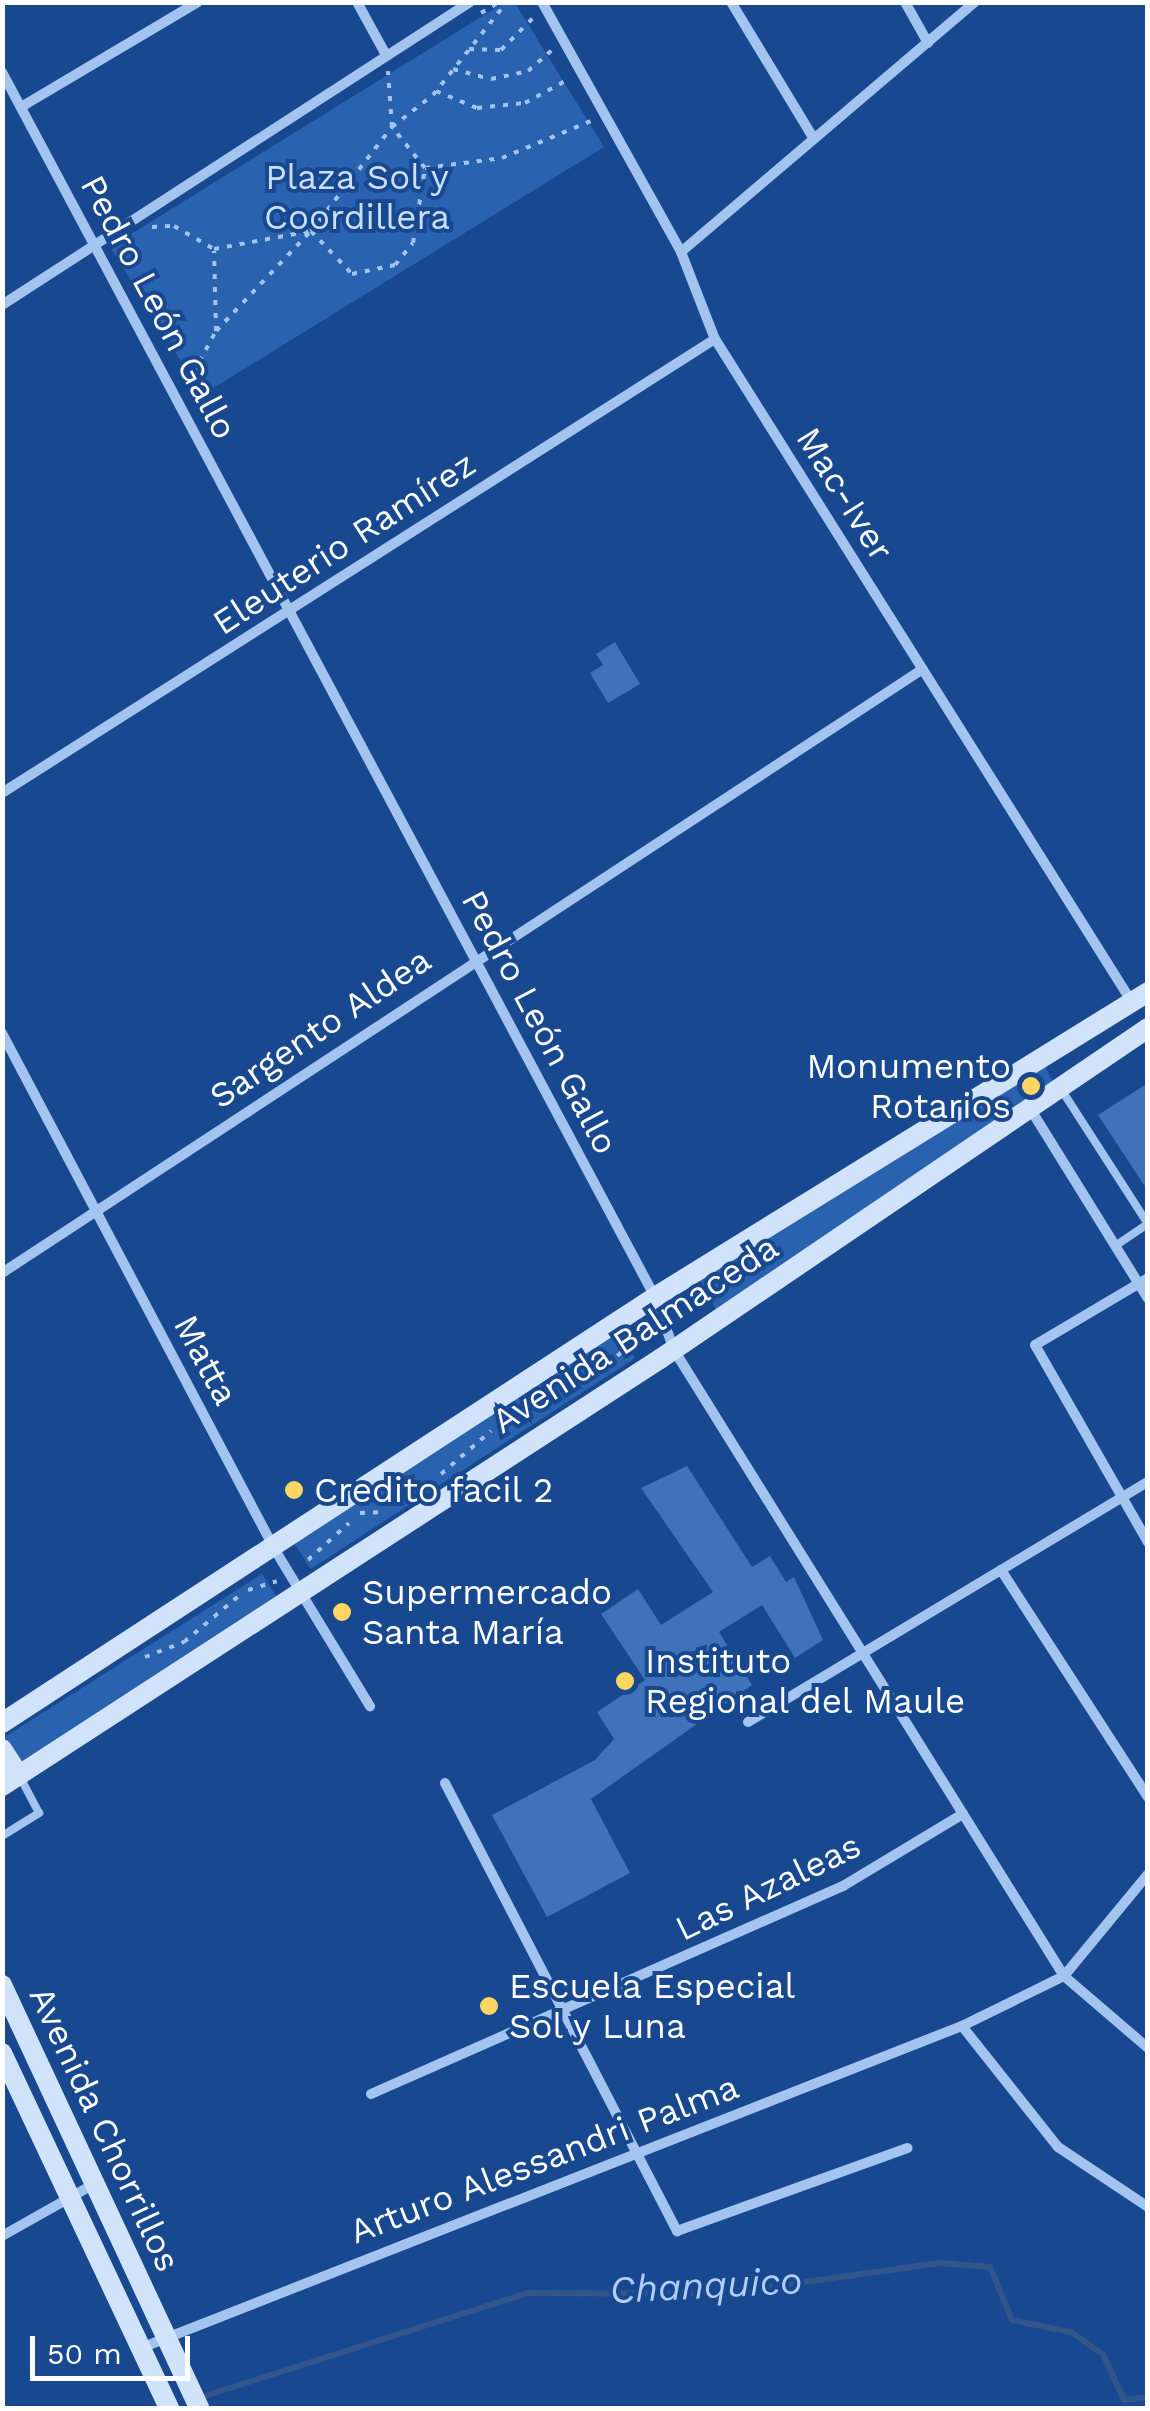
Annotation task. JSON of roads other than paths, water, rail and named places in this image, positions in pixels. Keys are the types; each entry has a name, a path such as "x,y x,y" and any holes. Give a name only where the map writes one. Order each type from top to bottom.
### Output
{"main road":[{"name":"Avenida Balmaceda","path":"2,1723 275,1550 655,1297 1139,996"},
{"name":"Avenida Balmaceda","path":"11,1780 667,1355 1148,1028"},
{"path":"2,1749 11,1780"},
{"name":"Avenida Chorrillos","path":"2,1985 199,2408"},
{"name":"Avenida Chorrillos","path":"2,2053 169,2408"}],"street":[{"path":"21,107 198,2"},
{"path":"358,2 386,55"},
{"path":"2,305 470,2"},
{"path":"730,2 814,139"},
{"path":"904,2 928,42"},
{"path":"681,252 975,2"},
{"name":"Mac-Iver","path":"539,7 604,112 681,252 715,339 922,669 1139,996"},
{"name":"Pedro León Gallo","path":"2,72 655,1297 667,1355 863,1654 1064,1976 1148,2048"},
{"name":"Eleuterio Ramírez","path":"2,794 715,339"},
{"name":"Sargento Aldea","path":"2,1273 475,958 922,669"},
{"name":"Matta","path":"2,1034 275,1550 370,1706"},
{"path":"1031,1110 1115,1246 1143,1281 1148,1299"},
{"path":"1143,1281 1035,1346 1148,1542"},
{"path":"748,1722 1148,1482"},
{"path":"1001,1570 1148,1797"},
{"path":"445,1784 677,2231 907,2148"},
{"name":"Las Azaleas","path":"371,2094 564,2013 844,1886 963,1814"},
{"name":"Arturo Alessandri Palma","path":"141,2348 962,2026 1064,1976 1148,1874"},
{"path":"962,2026 1058,2147 1148,2207"},
{"path":"2,2236 94,2184"}],"lane":[{"path":"1061,1089 1148,1224 1115,1246"},
{"path":"2,1836 39,1812 11,1780"}],"waterway":[{"name":"Chanquico","path":"205,2396 527,2293 719,2294 940,2263 990,2267 1012,2320 1071,2332 1103,2354 1124,2400 1148,2397"}],"place":[{"name":"Monumento Rotarios","path":"1031,1086"},
{"name":"Credito facil 2","path":"294,1490"},
{"name":"Supermercado Santa María","path":"342,1612"},
{"name":"Instituto Regional del Maule","path":"625,1681"},
{"name":"Escuela Especial Sol y Luna","path":"489,2006"}],"park label":[{"name":"Plaza Sol y Coordillera","path":"357,197"}]}
